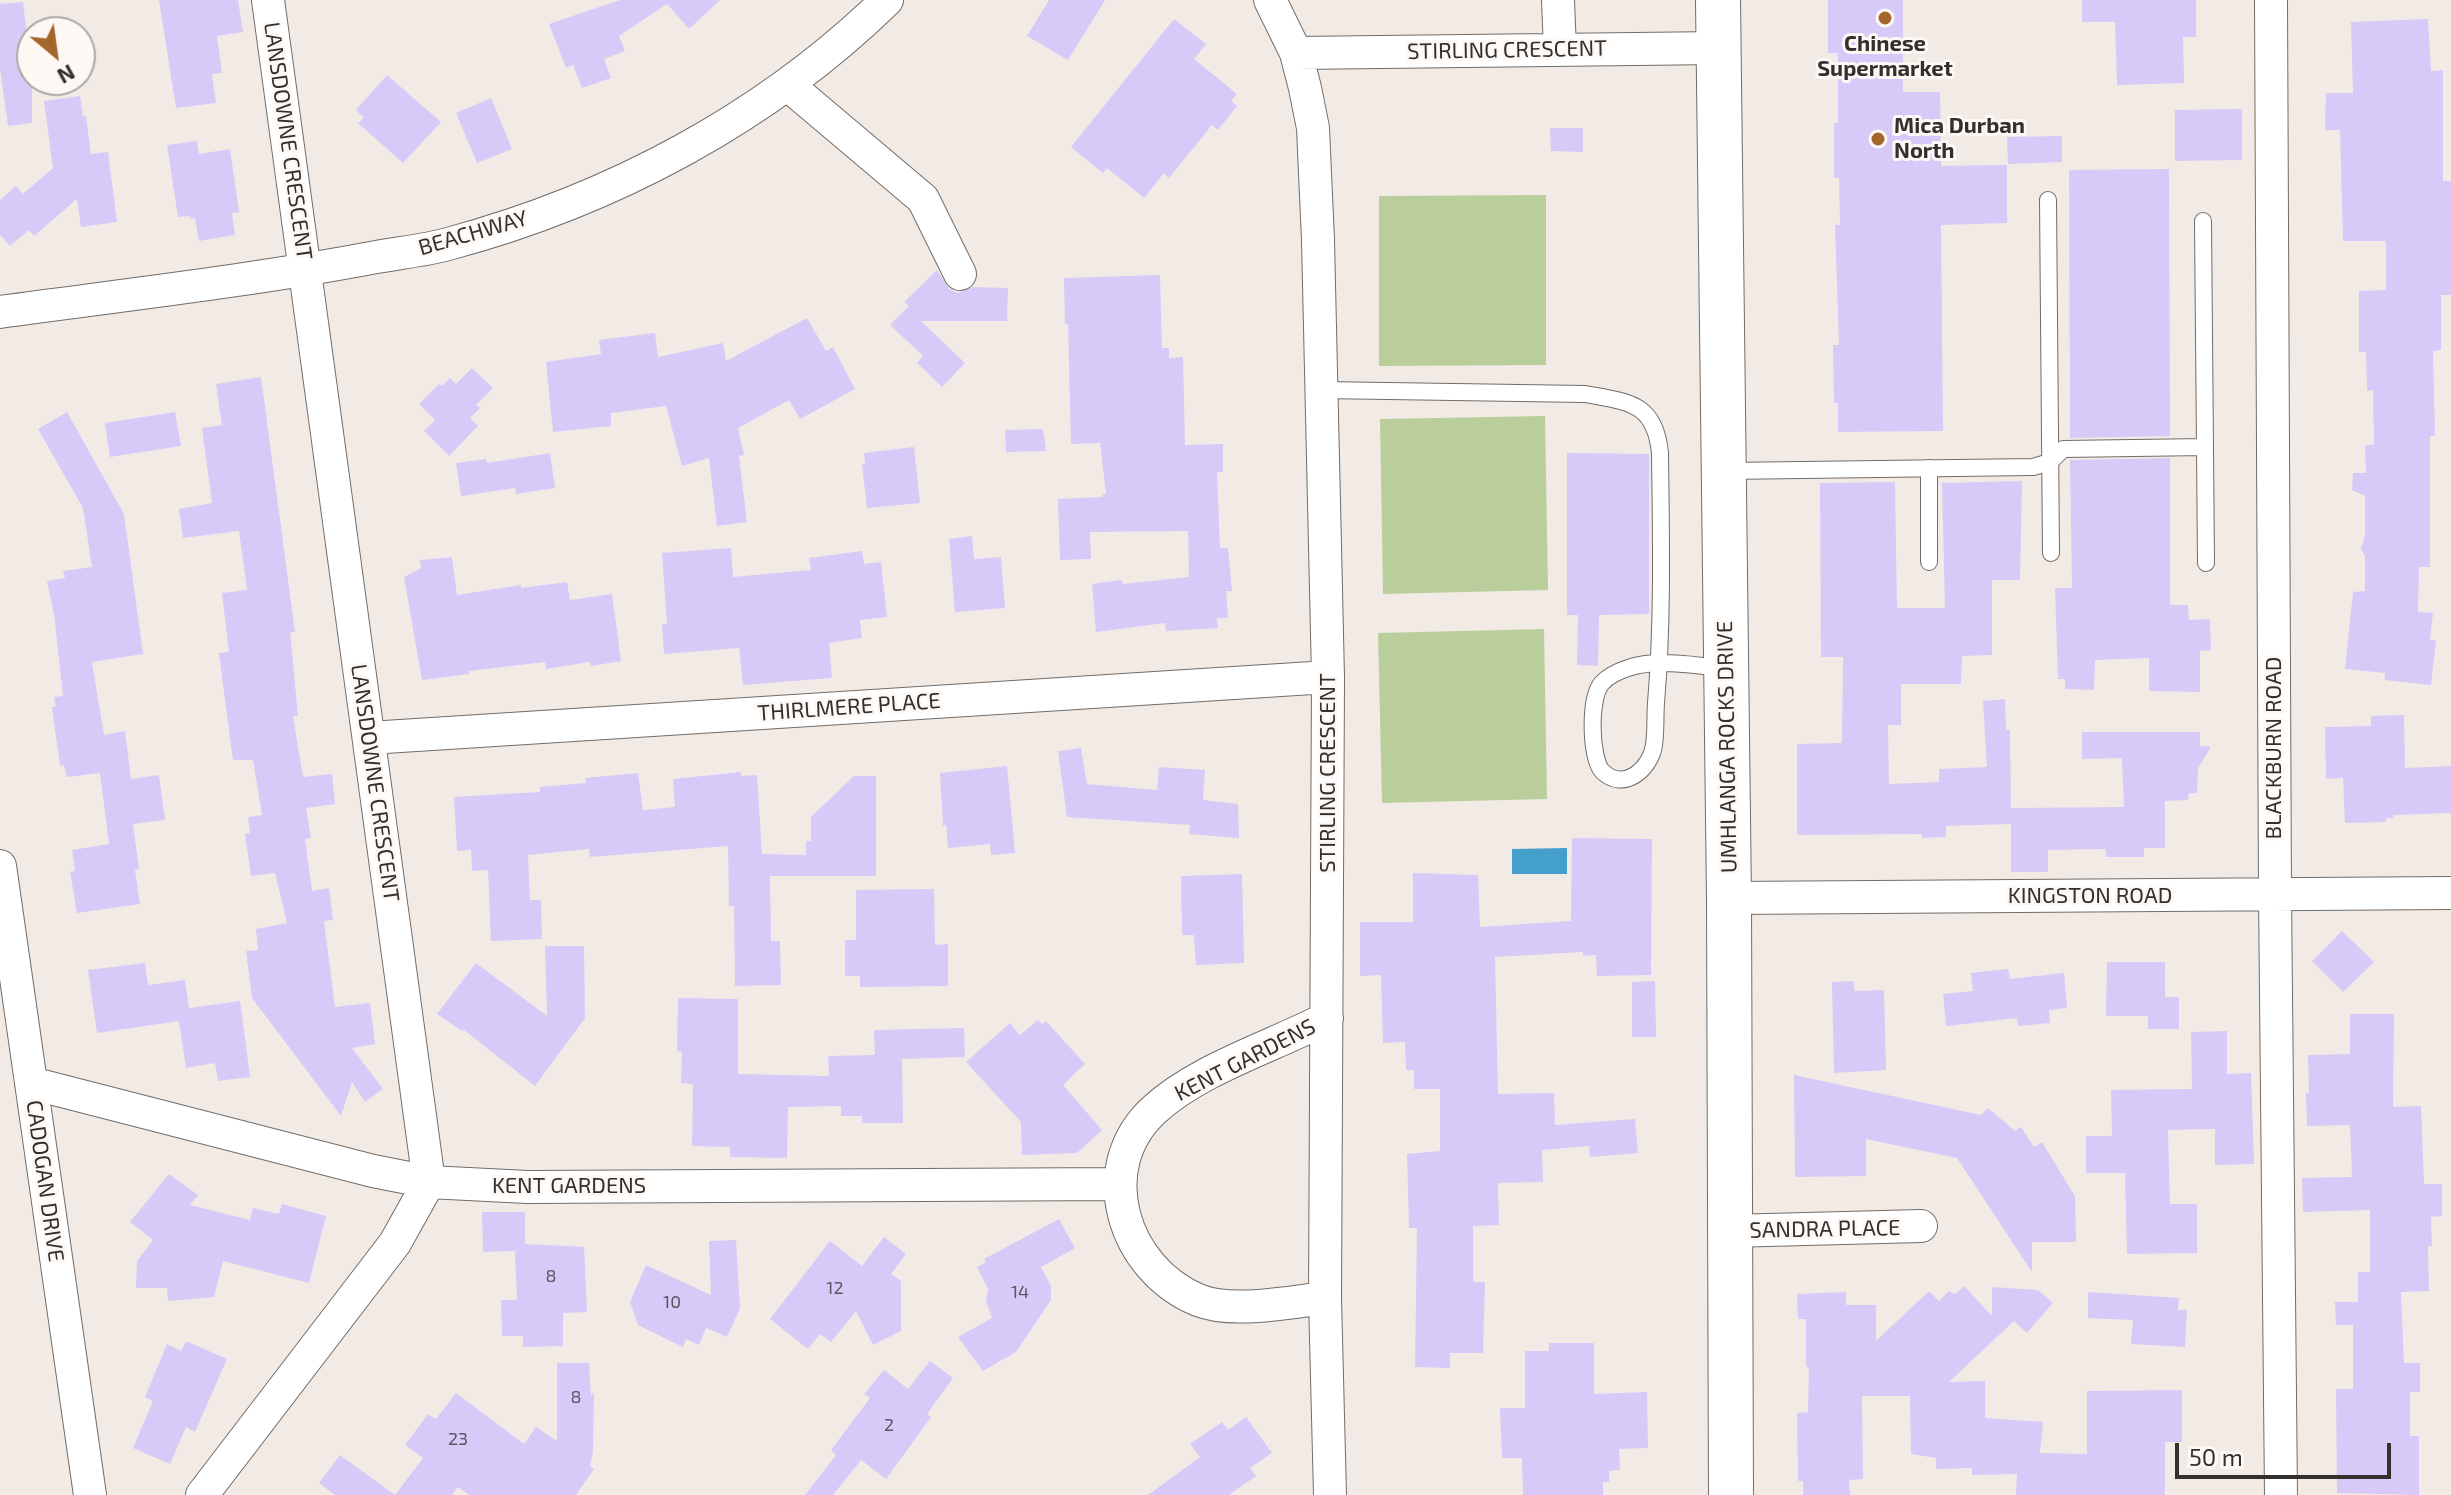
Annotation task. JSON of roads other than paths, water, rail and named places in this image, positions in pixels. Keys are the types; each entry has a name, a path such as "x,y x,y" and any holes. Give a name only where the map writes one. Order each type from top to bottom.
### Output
{"main road":[{"name":"UMHLANGA ROCKS DRIVE","path":"1718,0 1729,898 1731,1495"}],"street":[{"name":"LANSDOWNE CRESCENT","path":"268,0 429,1182"},
{"name":"BEACHWAY","path":"0,312 307,271 445,245 499,229 577,200 656,165 734,123 788,85 887,0"},
{"name":"STIRLING CRESCENT","path":"1270,0 1296,53 1313,128 1328,677 1325,1298 1330,1495"},
{"path":"1558,0 1560,50"},
{"name":"BLACKBURN ROAD","path":"2271,0 2281,1495"},
{"name":"STIRLING CRESCENT","path":"1296,53 1719,48"},
{"path":"788,85 923,199 960,274"},
{"name":"THIRLMERE PLACE","path":"369,738 1328,677"},
{"name":"CADOGAN DRIVE","path":"0,866 90,1495"},
{"name":"KINGSTON ROAD","path":"1729,898 2451,893"},
{"name":"KENT GARDENS","path":"1325,1298 1239,1306 1200,1301 1189,1295 1161,1277 1139,1253 1124,1218 1118,1184 1129,1142 1153,1111 1185,1086 1327,1018"},
{"name":"KENT GARDENS","path":"31,1083 373,1171 429,1182 527,1187 1118,1184"},
{"path":"202,1495 395,1243 429,1182"},
{"name":"SANDRA PLACE","path":"1729,1231 1921,1226"}],"lane":[{"path":"2048,200 2051,553"},
{"path":"2203,221 2206,563"},
{"path":"1322,390 1585,394 1622,400 1642,409 1652,419 1658,434 1660,453 1659,663 1654,745 1649,765 1629,778 1611,777 1602,770 1595,759 1594,697 1600,684 1629,668 1659,663 1726,668"},
{"path":"1725,471 2033,467 2050,462 2063,449 2205,447"},
{"path":"1929,468 1929,562"}],"water":[{"path":"1567,848 1567,874 1512,874 1512,849"}],"place":[{"name":"Chinese Supermarket","path":"1885,18"},
{"name":"Mica Durban North","path":"1878,139"}]}
